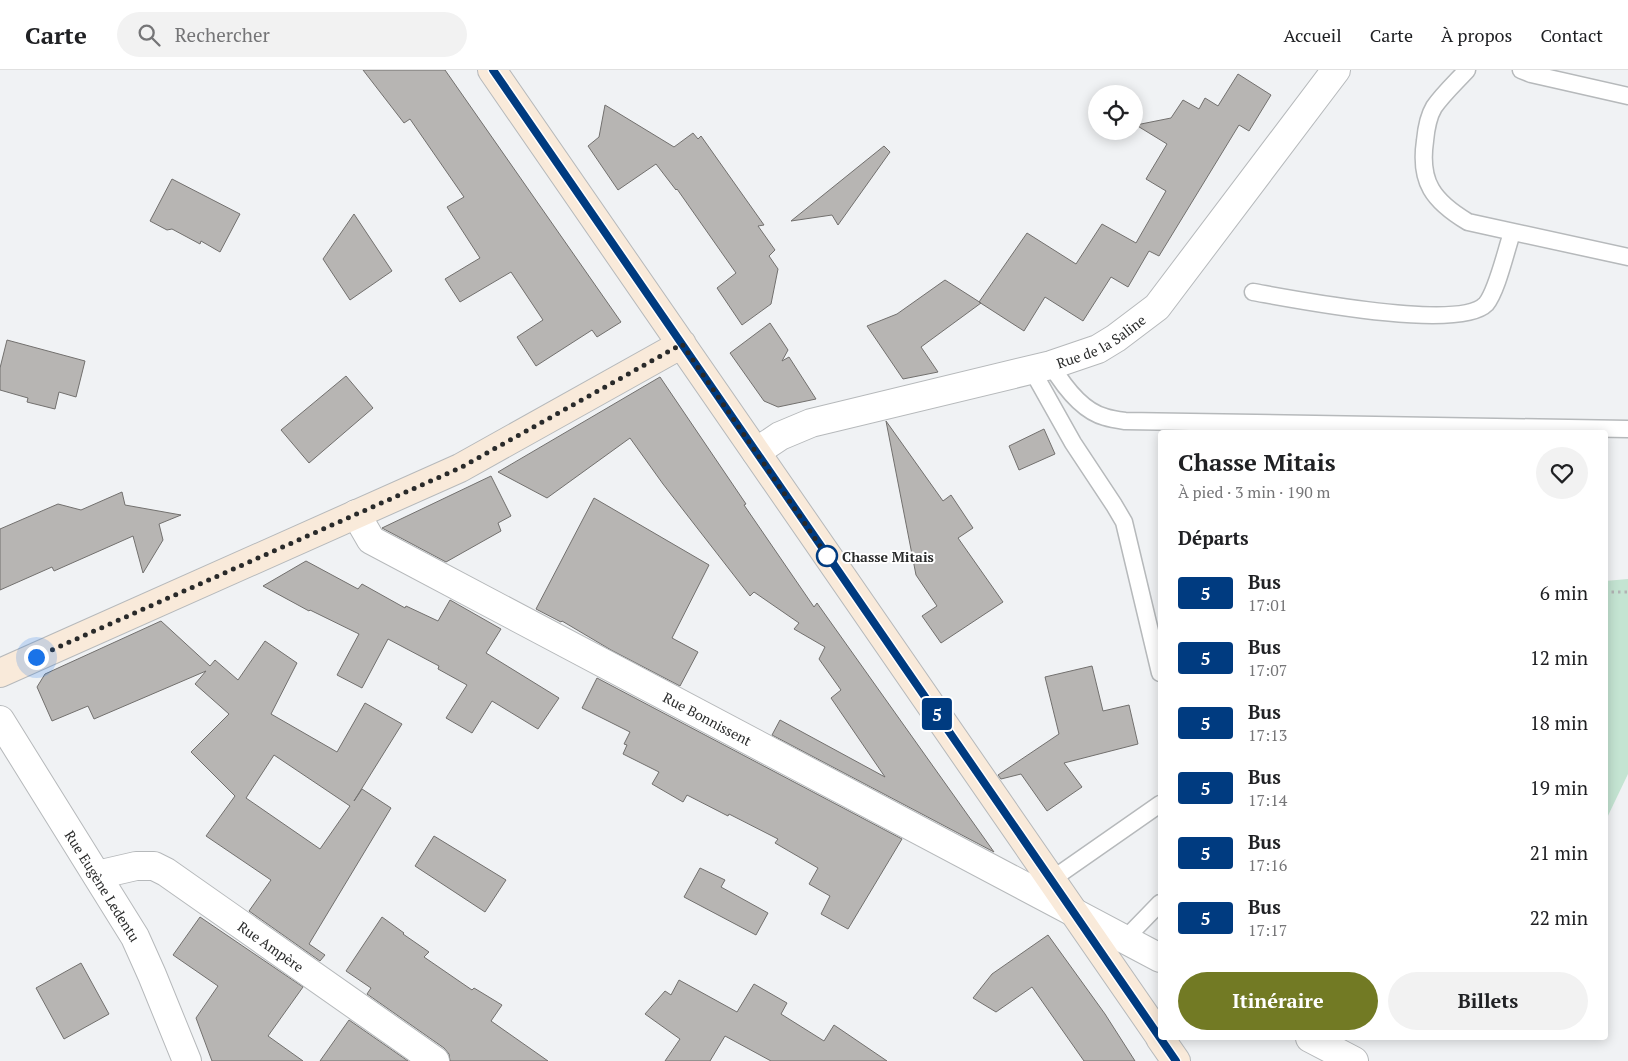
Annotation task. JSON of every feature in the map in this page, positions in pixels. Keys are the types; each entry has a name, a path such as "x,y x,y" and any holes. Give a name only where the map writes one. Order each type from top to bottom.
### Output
{"main road":[{"path":"492,70 1158,1034"},
{"path":"0,673 460,468 682,344"},
{"path":"1162,1040 1176,1061"}],"street":[{"name":"Rue de la Saline","path":"756,452 780,436 811,423 1042,368 1098,349 1132,327 1156,307 1336,70"},
{"name":"Rue Bonnissent","path":"356,514 371,540 1158,957"},
{"name":"Rue Eugène Ledentu","path":"0,720 134,937 152,975 186,1061"},
{"name":"Rue Ampère","path":"97,875 145,866 154,866 166,872 435,1061"},
{"path":"1314,1040 1354,1061"}],"lane":[{"path":"1467,70 1440,99 1433,109 1428,122 1424,150 1425,176 1428,187 1437,200 1468,222 1628,257"},
{"path":"1521,70 1530,74 1628,96"},
{"path":"1253,292 1411,315 1450,314 1474,310 1485,305 1492,295 1512,233"},
{"path":"1042,368 1061,381 1082,404 1103,417 1125,421 1189,427 1628,429"},
{"path":"1042,368 1073,443 1120,513 1124,522 1158,665"},
{"path":"1051,880 1158,805"},
{"path":"1125,939 1158,905"}],"path":[{"path":"1608,592 1628,592"}],"green space":[{"path":"1628,579 1628,774 1608,816 1608,581"}],"building":[{"path":"363,70 445,70 621,322 597,337 592,330 536,366 517,337 543,320 511,272 460,302 445,279 480,258 447,207 464,197 410,119 404,123"},
{"path":"1238,74 1271,95 1249,131 1239,125 1159,256 1149,251 1128,287 1111,277 1083,321 1045,297 1024,331 979,302 1027,233 1076,264 1102,224 1136,243 1166,191 1146,179 1167,144 1143,129 1143,124 1171,118 1183,100 1199,109 1205,98 1218,106"},
{"path":"605,105 674,147 693,133 698,139 701,136 764,225 758,226 775,250 769,256 778,269 771,304 742,325 717,288 736,273 677,189 656,164 618,190 588,146 599,137"},
{"path":"884,146 890,152 838,225 832,215 791,221"},
{"path":"172,179 240,214 220,252 201,241 200,244 172,229 167,230 150,221"},
{"path":"354,214 392,271 350,300 323,259"},
{"path":"945,280 981,303 921,347 938,372 903,379 867,326 897,314"},
{"path":"770,323 788,350 782,361 789,357 816,399 778,407 764,401 730,353"},
{"path":"7,340 85,361 76,397 59,392 55,409 27,402 28,398 0,390 0,368"},
{"path":"346,376 373,408 309,463 281,430"},
{"path":"660,377 814,607 817,603 994,852 772,735 780,720 885,777 831,698 841,690 819,659 825,647 794,629 799,623 754,592 750,596 663,484 630,438 547,498 498,472"},
{"path":"886,421 943,501 951,495 973,528 958,538 1003,602 941,643 922,616 937,606 916,575"},
{"path":"1044,429 1055,454 1019,470 1009,446"},
{"path":"491,476 511,516 498,523 501,531 446,562 382,528"},
{"path":"122,492 125,505 181,515 159,524 163,540 143,573 133,536 54,571 52,567 0,590 0,529 58,504 81,510"},
{"path":"594,498 709,565 672,638 698,652 680,686 611,650 562,621 536,609"},
{"path":"306,561 358,589 362,584 405,608 406,606 438,621 450,600 501,629 486,653 559,698 538,729 492,701 472,733 446,718 467,685 438,669 439,666 388,639 362,688 337,675 359,634 309,611 263,586"},
{"path":"161,621 210,666 215,660 238,680 265,641 297,663 271,714 337,752 365,703 402,724 354,801 362,789 391,808 309,944 325,955 320,961 249,911 271,880 206,836 235,796 191,752 229,714 195,684 206,671 94,719 88,706 52,721 37,687 45,674","holes":["274,755 350,806 320,849 246,798"]},
{"path":"1092,666 1103,711 1129,705 1138,744 1064,763 1082,787 1047,811 1021,774 1001,779 998,775 1059,734 1045,677"},
{"path":"597,678 902,839 848,929 821,914 830,896 809,884 818,868 775,843 778,839 729,814 728,816 687,795 683,802 652,784 659,772 623,754 627,745 624,744 630,732 582,708"},
{"path":"434,836 506,880 485,912 415,866"},
{"path":"700,868 725,880 721,887 768,913 756,935 684,897"},
{"path":"200,917 303,987 268,1036 303,1061 212,1061 196,1018 218,986 173,955"},
{"path":"382,917 429,952 424,957 472,990 474,988 502,1005 491,1021 548,1061 450,1061 449,1054 444,1048 367,994 371,988 346,971"},
{"path":"1048,935 1105,1014 1135,1061 1084,1061 1032,987 996,1012 973,998 992,974"},
{"path":"81,963 109,1014 64,1039 36,988"},
{"path":"679,980 737,1012 754,984 787,1003 781,1014 824,1041 834,1025 887,1061 771,1061 725,1036 710,1061 665,1061 680,1039 645,1014 665,991 671,995"},
{"path":"349,1020 408,1061 320,1061"}],"bus line":[{"name":"5","path":"493,70 1158,1035"},
{"name":"5","path":"1162,1040 1176,1061"}],"place":[{"name":"Chasse Mitais","path":"827,556"}],"route":[{"path":"36,657 460,468 682,344 827,556"}]}
